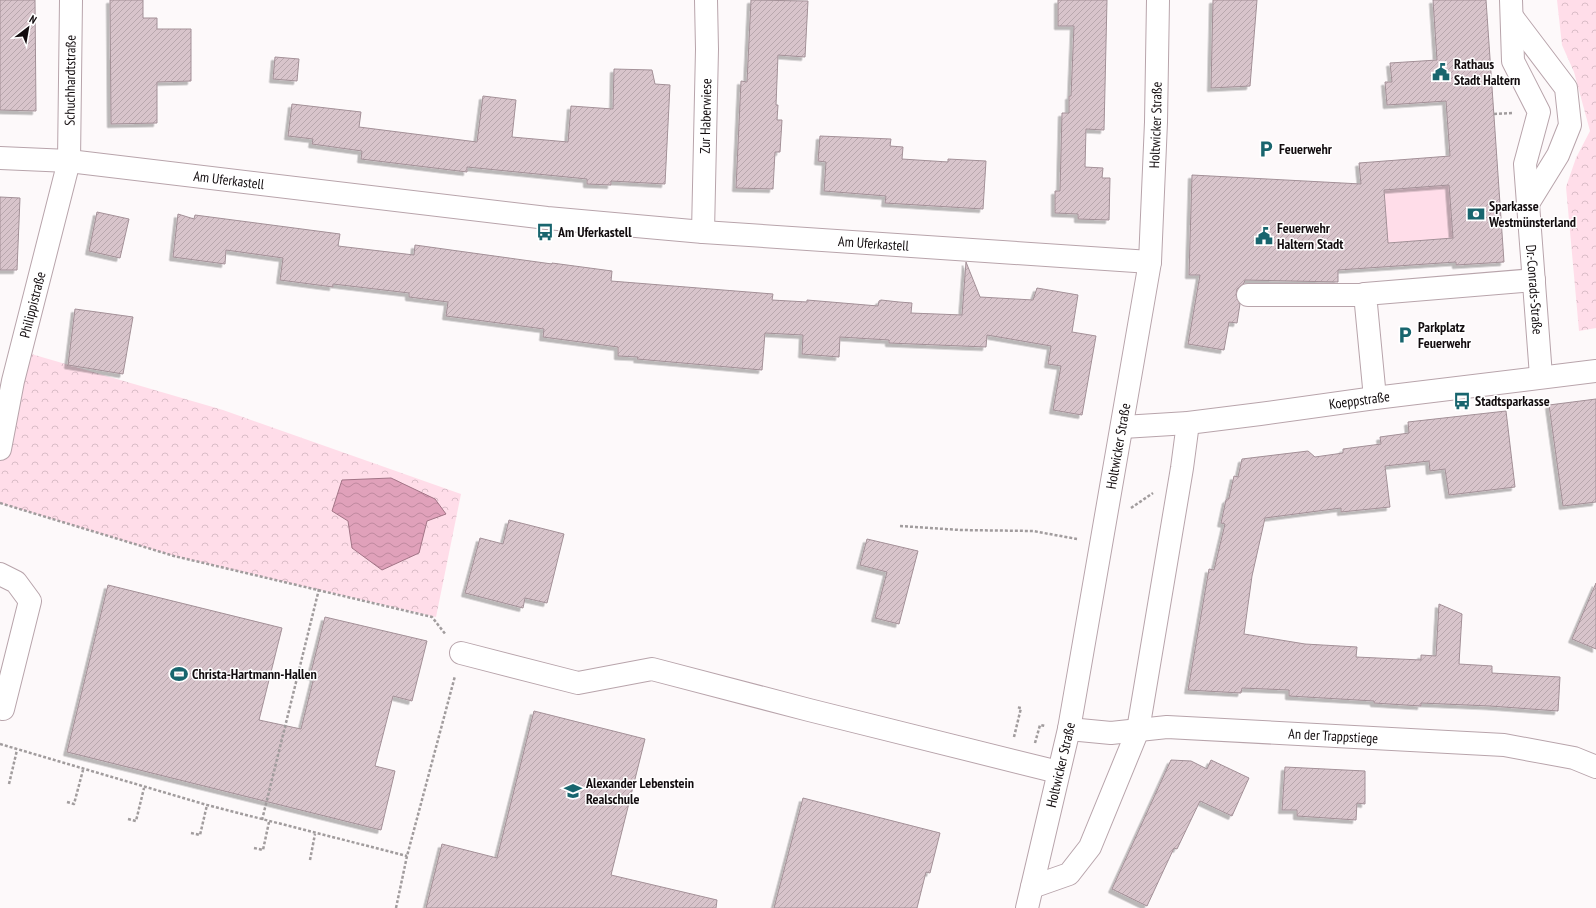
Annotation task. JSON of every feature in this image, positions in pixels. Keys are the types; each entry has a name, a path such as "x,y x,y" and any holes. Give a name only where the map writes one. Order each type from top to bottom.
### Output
{"street":[{"name":"Schuchhardtstraße","path":"69,161 71,0"},
{"name":"Zur Haberwiese","path":"702,232 707,49 706,0"},
{"name":"Holtwicker Straße","path":"1027,908 1069,729 1109,506 1150,262 1156,122 1158,0"},
{"name":"Dr.-Conrads-Straße","path":"1512,9 1513,61 1539,112 1525,164 1541,376"},
{"name":"Dr.-Conrads-Straße","path":"1512,9 1566,88 1570,125 1558,155 1529,202"},
{"name":"Am Uferkastell","path":"0,158 69,161 547,218 702,232 1150,262"},
{"name":"Philippistraße","path":"0,449 15,373 69,161"},
{"path":"1248,295 1360,295 1534,280"},
{"path":"1365,294 1375,398"},
{"name":"Koeppstraße","path":"1122,427 1188,423 1460,388 1541,376 1596,371"},
{"path":"1032,887 1069,874 1090,847 1138,730 1182,468 1188,423"},
{"path":"0,574 16,582 30,601 3,709"},
{"path":"460,654 578,682 652,669 1058,772"},
{"name":"An der Trappstiege","path":"1069,729 1112,733 1167,727 1504,745 1574,758 1596,767"}],"path":[{"path":"1109,506 1133,508 1182,468"},
{"path":"0,503 174,556 319,589 432,617 460,654 407,856 396,908"},
{"path":"900,526 960,530 1033,531 1102,543"},
{"path":"262,820 319,589"},
{"path":"1009,759 1021,708 1016,707"},
{"path":"0,744 207,806 407,856"},
{"path":"9,784 18,750"},
{"path":"66,802 74,804 83,770"},
{"path":"128,819 136,821 144,788"},
{"path":"191,833 200,835 207,806"},
{"path":"254,848 263,850 269,822"},
{"path":"310,860 315,834"}],"green space":[{"path":"1557,0 1596,0 1596,328 1579,331 1566,187 1576,158 1590,131 1574,72 1562,45"},
{"path":"1449,185 1453,238 1388,243 1384,190"},
{"path":"21,351 223,410 461,494 436,617 174,556 0,503 0,449"}],"water":[{"path":"391,478 435,499 446,514 427,521 419,553 382,570 352,548 348,521 332,511 342,480"}],"building":[{"path":"0,0 35,0 36,111 0,110"},
{"path":"110,0 143,0 143,18 157,18 157,29 191,29 191,81 157,82 157,123 111,124"},
{"path":"751,0 808,1 805,57 778,55 776,105 778,105 777,120 782,120 780,152 775,152 773,189 736,188 741,81 747,82"},
{"path":"1058,0 1107,0 1104,130 1086,129 1085,167 1103,168 1102,178 1110,178 1109,220 1078,219 1078,214 1055,213 1055,191 1060,191 1062,113 1069,113 1069,96 1071,96 1074,26 1058,26"},
{"path":"1213,0 1257,0 1250,86 1211,88"},
{"path":"1433,0 1486,0 1504,262 1456,265 1456,262 1338,270 1338,282 1245,280 1244,283 1237,289 1236,295 1240,304 1237,323 1229,322 1224,350 1188,344 1200,275 1189,275 1192,175 1361,184 1359,163 1450,156 1446,101 1387,105 1385,82 1392,82 1390,63 1437,60","holes":["1449,185 1453,238 1388,243 1384,190"]},
{"path":"275,57 299,59 297,81 273,79"},
{"path":"614,69 652,70 655,84 670,85 665,184 611,181 611,185 587,184 587,179 467,167 467,172 361,159 362,151 312,144 313,139 288,136 292,104 361,112 359,127 477,142 483,96 516,100 512,137 568,142 571,106 613,109"},
{"path":"820,136 891,139 890,146 903,147 902,159 948,162 948,159 986,161 983,209 885,203 886,196 824,191 826,162 818,161"},
{"path":"0,197 20,198 17,270 0,270"},
{"path":"97,212 129,219 120,258 89,251"},
{"path":"178,214 194,219 195,215 340,234 338,246 414,255 415,245 612,271 611,281 773,294 772,300 807,302 807,300 878,306 879,301 881,300 912,303 911,313 962,315 966,262 980,297 1033,300 1037,288 1078,295 1072,332 1096,336 1082,415 1053,410 1061,366 1048,364 1051,346 987,335 986,347 889,343 889,340 840,337 839,357 802,354 803,335 765,333 762,370 637,359 638,357 618,356 618,347 543,337 544,329 446,316 448,302 409,297 409,293 333,284 333,287 280,280 283,258 226,250 225,264 173,257"},
{"path":"75,309 133,317 123,374 68,365"},
{"path":"1596,399 1596,502 1563,506 1549,405"},
{"path":"1506,411 1515,487 1449,495 1445,469 1430,471 1429,461 1385,466 1390,507 1341,512 1341,508 1265,518 1252,576 1244,634 1305,644 1357,647 1356,657 1421,660 1421,655 1436,656 1439,604 1462,614 1459,664 1492,666 1492,673 1560,677 1558,711 1421,703 1421,706 1374,703 1374,701 1289,696 1289,690 1242,688 1241,693 1188,690 1209,569 1214,570 1225,524 1221,523 1226,500 1229,498 1234,476 1238,477 1242,459 1308,451 1315,457 1343,453 1343,449 1381,444 1380,437 1409,433 1408,422"},
{"path":"509,520 564,534 547,603 525,598 523,608 465,593 480,538 503,544"},
{"path":"867,539 918,551 899,624 875,618 887,572 860,565"},
{"path":"1596,583 1596,649 1572,639"},
{"name":"Christa-Hartmann-Hallen","path":"108,585 282,628 259,720 301,729 314,677 310,676 325,617 427,641 412,701 393,696 375,766 395,771 381,830 67,752"},
{"name":"Alexander Lebenstein Realschule","path":"534,711 645,739 611,875 717,900 716,908 426,908 442,844 497,858"},
{"path":"1171,760 1191,761 1207,769 1211,760 1249,778 1232,816 1200,801 1177,849 1174,848 1147,906 1112,889"},
{"path":"1285,767 1365,771 1365,804 1357,803 1356,820 1297,816 1297,810 1282,810"},
{"path":"803,798 940,833 930,873 926,872 917,908 774,908"}],"place":[{"name":"Rathaus Stadt Haltern","path":"1441,72"},
{"name":"Feuerwehr","path":"1266,149"},
{"name":"Sparkasse Westmünsterland","path":"1476,214"},
{"name":"Am Uferkastell","path":"545,232"},
{"name":"Feuerwehr Haltern Stadt","path":"1264,236"},
{"name":"Parkplatz Feuerwehr","path":"1405,335"},
{"name":"Stadtsparkasse","path":"1462,401"},
{"name":"Christa-Hartmann-Hallen","path":"179,674"},
{"name":"Alexander Lebenstein Realschule","path":"573,791"}]}
